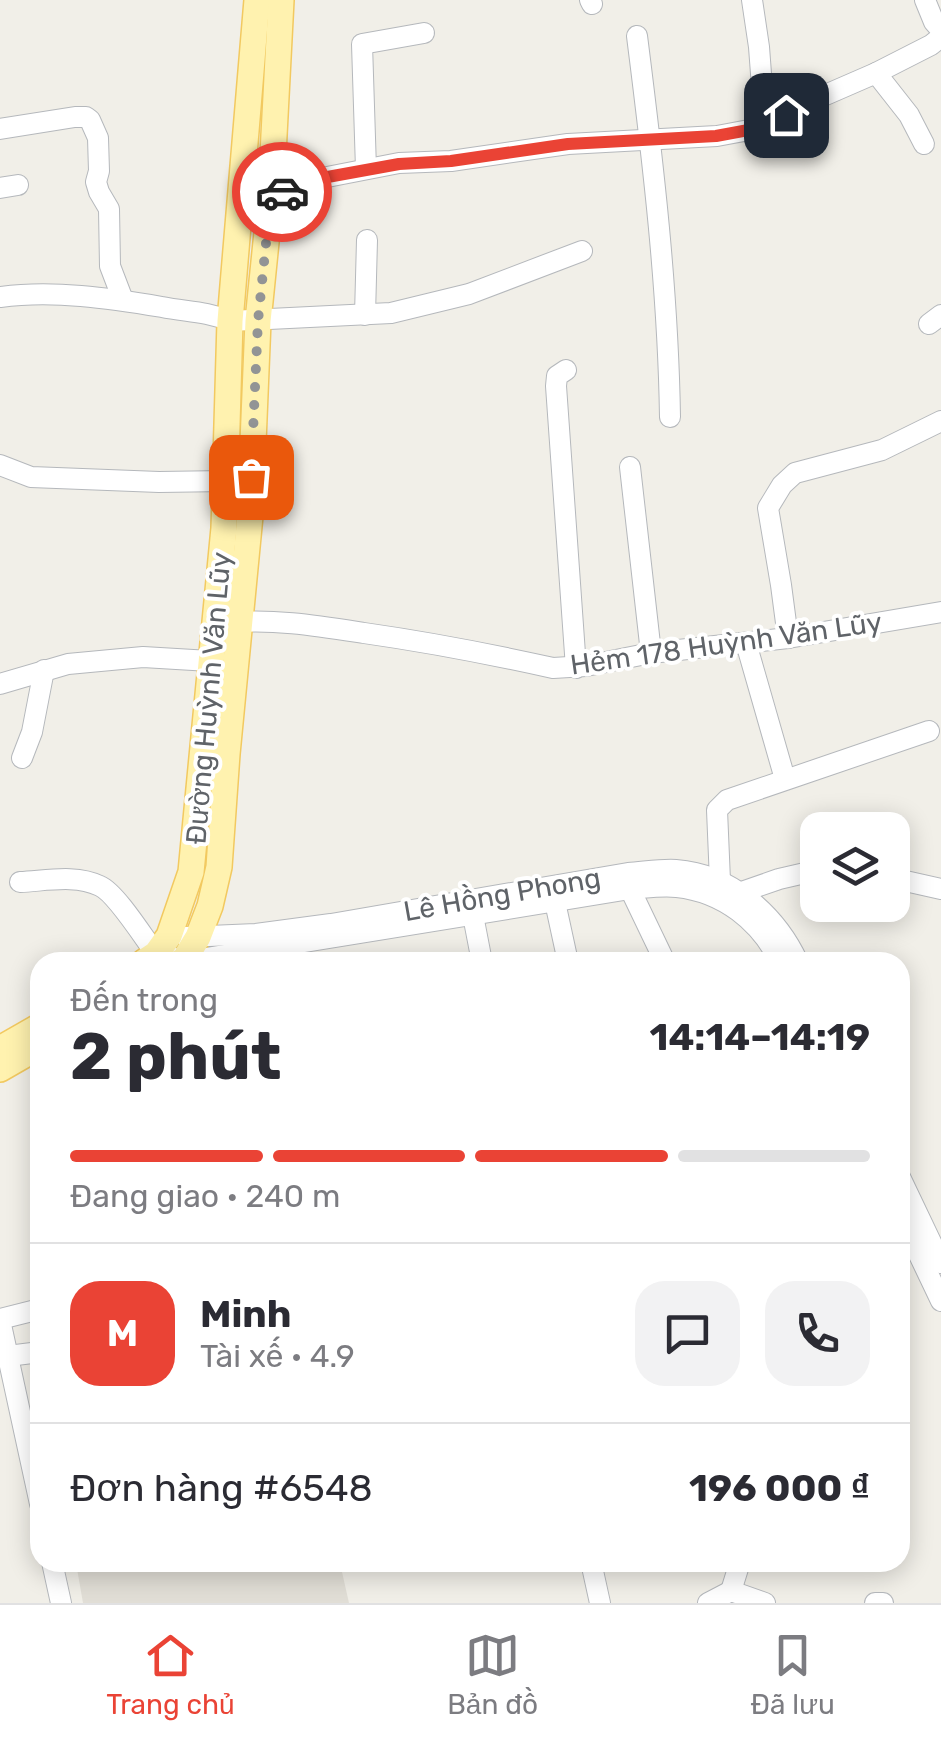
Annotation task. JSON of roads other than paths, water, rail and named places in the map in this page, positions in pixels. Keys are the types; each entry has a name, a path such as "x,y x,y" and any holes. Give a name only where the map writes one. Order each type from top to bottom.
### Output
{"main road":[{"name":"Đường Huỳnh Văn Lũy","path":"179,952 192,872 226,480 230,321 257,0"},
{"path":"180,952 210,906 219,867 250,516 258,321 271,194 281,0"},
{"path":"0,1049 30,1032"},
{"path":"0,1069 30,1052"}],"street":[{"path":"752,0 765,127"},
{"path":"271,194 296,190 322,178 399,164 451,161 568,144 716,136 765,127 932,44 941,33 924,0"},
{"path":"366,169 362,44 424,33"},
{"path":"637,36 670,366 670,417"},
{"path":"876,74 909,115 924,144"},
{"path":"0,129 76,117 90,120 100,151 96,182 109,209 110,266 122,300"},
{"path":"365,314 367,240"},
{"path":"0,297 48,294 122,300 209,312 230,321 390,313 470,294 582,251"},
{"path":"566,370 557,376 556,386 576,668"},
{"path":"788,638 768,508 782,485 794,473 882,450 941,420"},
{"path":"0,465 30,477 159,482 226,480"},
{"path":"630,467 651,654"},
{"name":"Hẻm 178 Huỳnh Văn Lũy","path":"214,624 240,621 310,625 553,668 576,668 941,612"},
{"path":"746,643 785,779"},
{"path":"0,684 68,664 144,657 210,660"},
{"path":"22,758 32,732 44,670"},
{"path":"720,880 717,810 727,800 929,731"},
{"name":"Lê Hồng Phong","path":"471,907 628,873 678,870 720,880 739,893 766,913 793,952"},
{"path":"739,893 800,874"},
{"path":"20,882 72,880 105,888 177,952"},
{"path":"910,882 941,889"},
{"name":"Lê Hồng Phong","path":"187,952 256,934 330,924 676,886 714,896 744,913 775,952"},
{"path":"630,889 660,952"},
{"path":"554,902 566,952"},
{"path":"471,907 480,952"},
{"path":"910,1198 941,1263"},
{"path":"910,1236 941,1301"},
{"path":"30,1312 0,1320 30,1439"},
{"path":"8,1356 30,1353"},
{"path":"54,1572 60,1603"},
{"path":"593,1572 600,1603"},
{"path":"708,1603 731,1591 737,1572"},
{"path":"731,1591 766,1603"}]}
